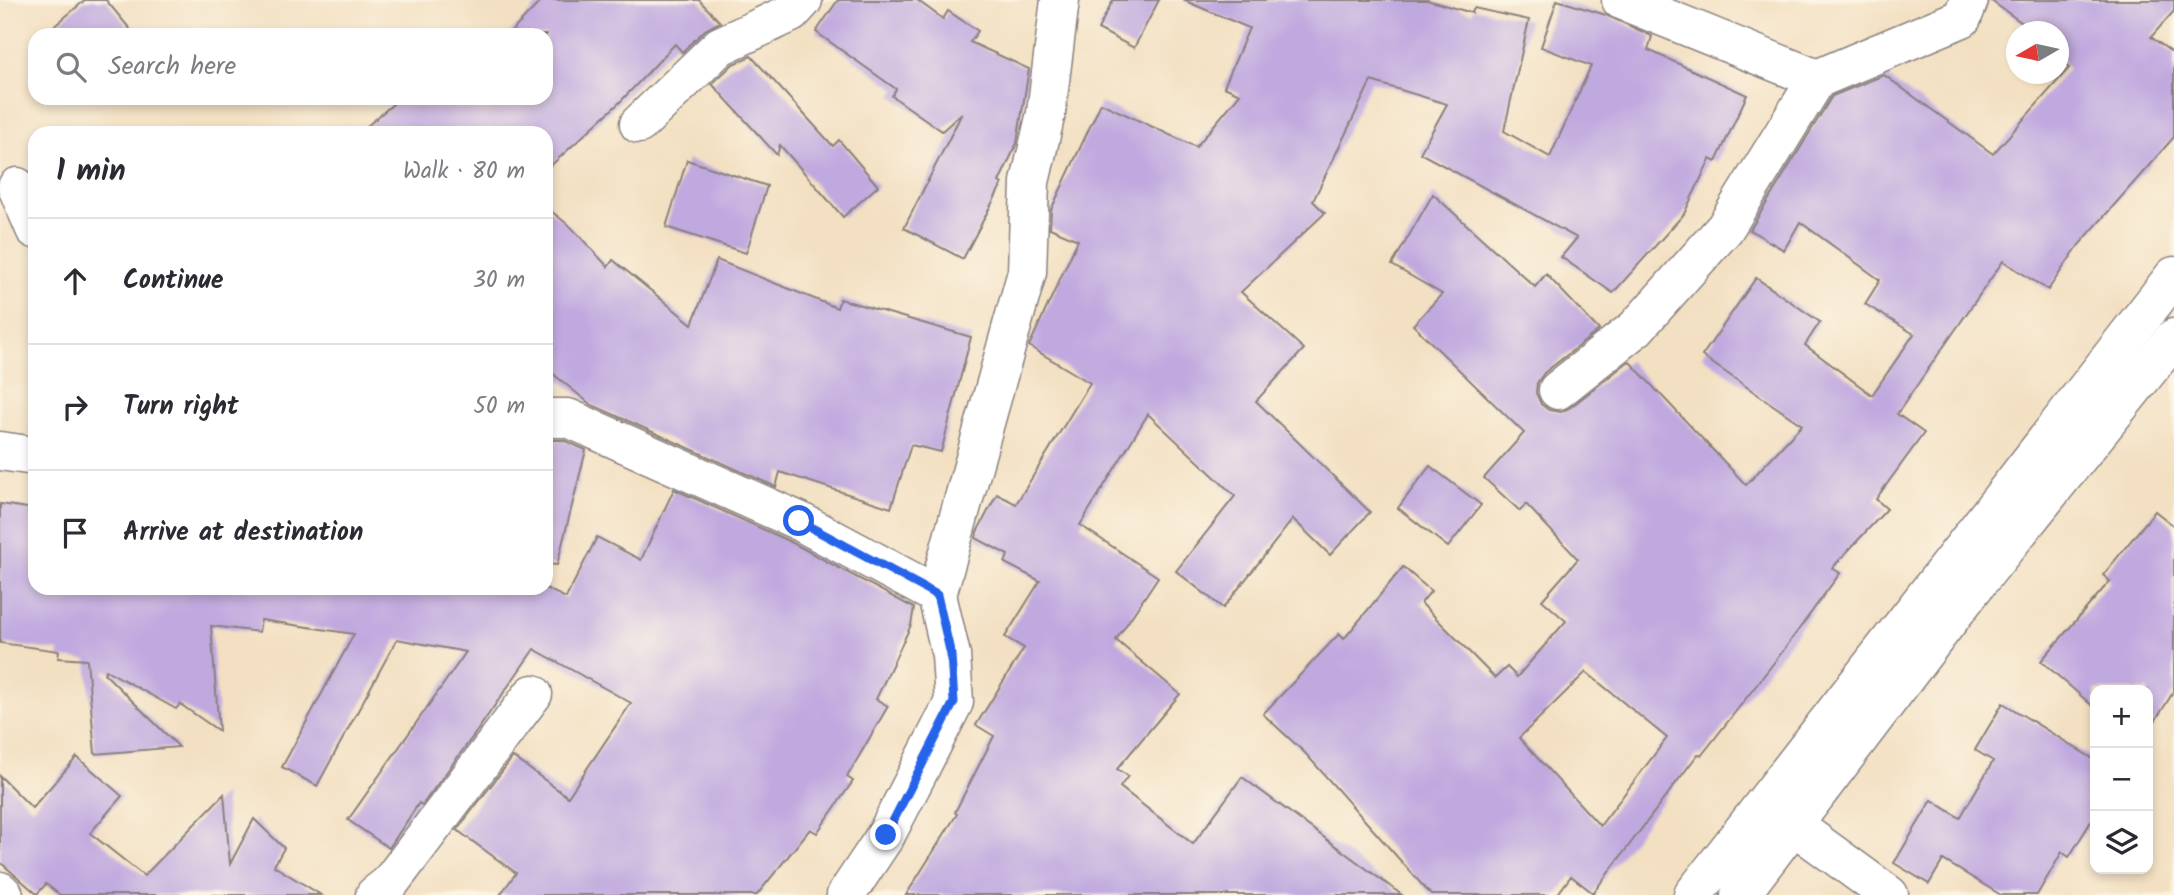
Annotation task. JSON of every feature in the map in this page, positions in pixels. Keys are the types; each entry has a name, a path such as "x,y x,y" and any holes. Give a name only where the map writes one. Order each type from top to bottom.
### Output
{"street":[{"path":"639,124 720,46 791,13 803,0"},
{"path":"846,895 886,835 954,702 951,655 937,595 1027,272 1030,182 1046,113 1059,0"},
{"path":"1621,0 1817,79"},
{"path":"1558,390 1636,328 1725,228 1817,79 1962,18 1969,0"},
{"path":"17,187 28,213"},
{"path":"1693,895 2174,276"},
{"path":"1740,895 1974,587 2174,338"},
{"path":"553,418 568,418 799,521 937,595"},
{"path":"375,895 389,884 533,694"},
{"path":"1793,825 1889,895"},
{"path":"0,891 4,895"}],"building":[{"path":"85,0 106,0 129,28 52,28"},
{"path":"542,0 699,0 720,22 705,30 682,52 675,44 620,102 553,164 553,126 367,126 392,105 553,105 553,28 515,28"},
{"path":"838,0 917,0 943,19 948,11 978,31 970,42 1029,69 1017,143 999,182 1002,184 963,259 904,228 962,113 942,131 892,96 896,89 816,32"},
{"path":"1113,0 1159,0 1134,48 1098,29"},
{"path":"1183,0 1427,0 1472,13 1474,8 1529,20 1504,131 1550,157 1591,66 1541,47 1557,0 1606,15 1652,36 1648,50 1747,95 1716,162 1710,159 1684,214 1613,293 1561,257 1577,238 1420,153 1447,104 1371,81 1313,201 1325,213 1241,292 1304,349 1256,401 1370,512 1330,555 1293,519 1223,608 1176,571 1235,496 1148,414 1080,525 1158,577 1116,640 1180,694 1117,769 1128,776 1120,787 1193,844 1242,777 1402,895 906,895 957,814 955,812 994,736 976,725 1024,648 1005,637 1040,581 1005,563 1008,555 976,538 977,532 997,494 1016,504 1090,383 1029,346 1078,240 1050,228 1051,210 1101,103 1196,147 1240,94 1224,87 1249,28"},
{"path":"1990,0 2174,0 2174,11 2151,37 2174,54 2174,137 2078,246 2048,290 2003,261 1897,414 1924,433 1876,499 1887,509 1832,568 1840,573 1783,651 1701,756 1698,754 1593,893 1571,876 1557,895 1431,895 1305,753 1263,714 1339,634 1344,639 1403,567 1431,591 1421,603 1495,678 1507,667 1517,677 1566,621 1542,600 1578,559 1526,504 1520,511 1484,478 1524,433 1413,325 1442,294 1392,265 1433,194 1535,287 1546,274 1599,330 1544,373 1537,383 1536,393 1541,404 1549,410 1561,412 1629,361 1746,485 1802,425 1702,356 1756,278 1820,322 1805,345 1872,395 1914,334 1865,304 1880,280 1800,222 1784,250 1750,230 1832,96 1884,75 1993,154 2055,84 2069,84 2069,21 2020,21","holes":["1586,672 1667,738 1600,826 1519,738"]},
{"path":"751,56 833,146 839,140 878,186 843,217 780,145 777,155 712,84 733,64"},
{"path":"687,160 767,186 746,253 666,227"},
{"path":"553,213 571,227 608,267 613,260 692,324 717,260 837,308 840,299 971,337 941,452 911,445 891,508 780,472 776,487 590,404 553,374"},
{"path":"553,440 563,440 586,450 557,565 553,565"},
{"path":"1430,466 1481,505 1448,547 1398,508"},
{"path":"674,489 789,541 914,608 911,625 876,699 888,706 847,777 853,781 817,833 810,829 757,895 500,895 516,873 457,830 513,757 568,797 631,703 534,649 422,805 419,803 389,848 348,820 466,652 397,639 317,786 282,767 354,634 261,620 259,632 211,626 219,731 180,704 176,709 106,670 104,673 179,747 95,754 87,660 58,658 59,651 0,643 0,504 28,508 28,595 553,595 553,592 566,598 597,537 641,560"},
{"path":"2155,511 2174,526 2174,691 2153,724 2153,685 2090,685 2090,704 2041,661 2110,581 2103,575"},
{"path":"2003,703 2090,757 2090,823 2069,857 2062,852 2037,895 2001,895 1943,860 1929,884 1894,863 1932,800 1960,818 1993,761 1975,750"},
{"path":"77,757 122,796 90,833 144,876 224,794 230,864 254,819 284,848 274,866 321,895 60,895 46,884 37,894 0,862 0,776 32,808"}],"route":[{"path":"799,521 937,595 951,655 954,702 886,835"}]}
